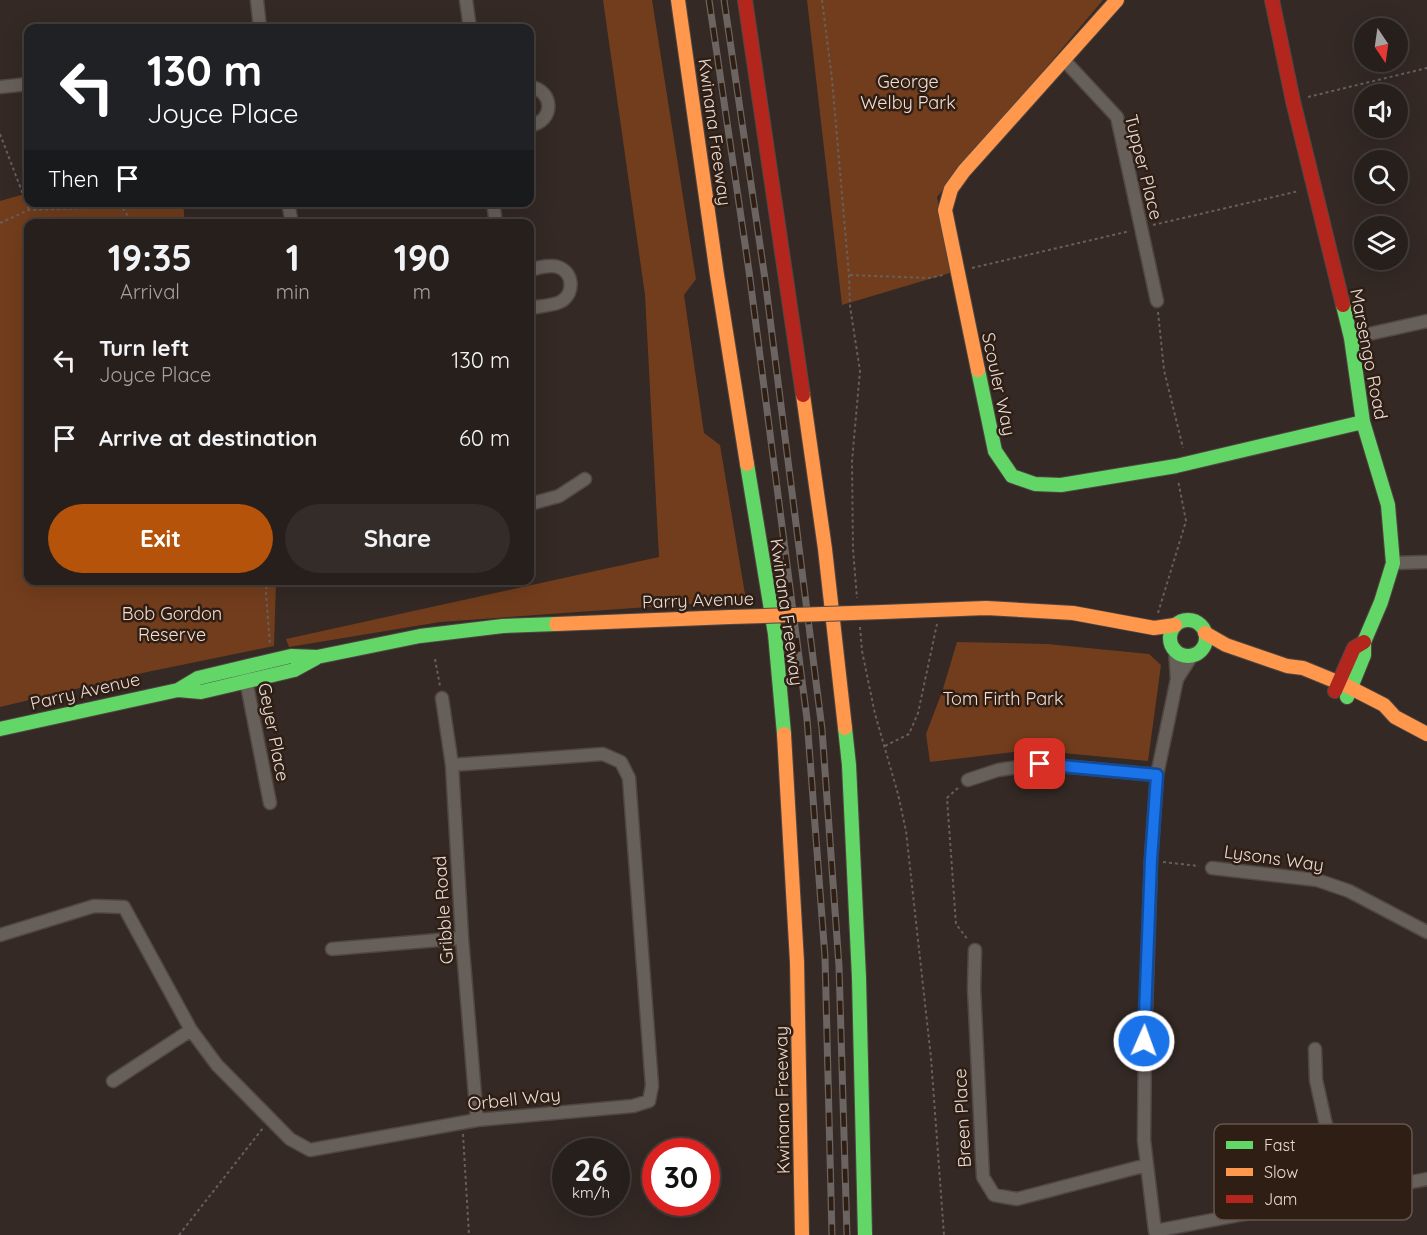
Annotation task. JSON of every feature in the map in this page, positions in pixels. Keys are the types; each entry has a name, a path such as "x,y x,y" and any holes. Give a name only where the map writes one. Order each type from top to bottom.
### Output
{"main road":[{"name":"Kwinana Freeway","path":"678,0 717,275 775,634 783,722 797,962 802,1235"},
{"path":"745,0 825,549 849,765 859,978 865,1235"},
{"name":"Scouler Way","path":"1118,0 951,189 945,210 995,451 1012,476 1035,484 1061,485 1176,466 1363,422"},
{"name":"Marsengo Road","path":"1272,0 1293,101 1351,338 1363,422 1388,505 1393,562 1381,602 1364,642 1354,648 1342,690"},
{"name":"Parry Avenue","path":"178,690 198,678 291,656 317,657 420,636 503,626 986,608 1073,613 1154,628 1193,620 1205,633 1226,645 1287,666 1300,677 1384,705 1395,717 1427,734"},
{"path":"1173,646 1171,633 1175,625"},
{"path":"1154,628 1183,655 1226,645"},
{"path":"1197,652 1204,645 1205,633"},
{"name":"Parry Avenue","path":"0,729 178,690 201,692 294,670 317,657"}],"street":[{"path":"256,0 259,24"},
{"path":"466,0 470,24"},
{"name":"Tupper Place","path":"1064,60 1117,117 1157,301"},
{"path":"0,87 24,84"},
{"path":"534,88 543,92 549,104 546,116 542,121 534,124"},
{"path":"534,269 559,267 569,275 571,282 564,300 534,307"},
{"path":"1351,338 1427,321"},
{"path":"534,503 559,496 585,479"},
{"path":"1393,562 1427,562"},
{"path":"1173,646 1177,679 1157,775 1151,860 1144,1041 1144,1140 1155,1233 1223,1220"},
{"path":"1177,679 1197,652"},
{"name":"Geyer Place","path":"243,667 270,803"},
{"name":"Gribble Road","path":"442,698 452,765 462,938 477,1120"},
{"name":"Orbell Way","path":"0,935 94,906 124,907 191,1030 217,1065 290,1139 310,1150 463,1122 633,1106 649,1101 652,1086 629,778 621,762 603,754 452,765"},
{"path":"968,780 998,770 1040,764 1157,775"},
{"name":"Lysons Way","path":"1212,868 1317,880 1349,891 1427,932"},
{"path":"332,949 462,938"},
{"name":"Breen Place","path":"975,950 974,988 983,1178 994,1195 1017,1199 1147,1165"},
{"path":"113,1082 191,1030"},
{"path":"1315,1049 1316,1080 1326,1124"},
{"path":"1412,1182 1427,1179"}],"path":[{"path":"1293,101 1427,68"},
{"path":"0,134 24,197"},
{"path":"849,275 929,278 1314,188"},
{"path":"0,223 29,210 122,207"},
{"path":"1154,628 1186,521 1176,466 1185,455 1164,370 1157,301"},
{"path":"267,585 270,648 272,658 277,659"},
{"path":"885,746 909,734 918,713 937,624"},
{"path":"435,659 442,698"},
{"path":"968,780 946,798 956,924 975,950"},
{"path":"1151,860 1212,868"},
{"path":"178,1235 270,1119"},
{"path":"463,1122 469,1235"}],"green space":[{"path":"603,0 652,0 696,279 684,295 704,433 720,445 746,600 440,622 289,647 286,639 659,557 645,295"},
{"name":"George Welby Park","path":"807,0 1103,0 937,197 953,272 842,305"},
{"name":"Bob Gordon Reserve","path":"24,194 24,207 183,207 185,219 24,219 24,585 276,585 274,646 147,672 0,707 0,201"},
{"name":"Tom Firth Park","path":"957,642 1047,644 1149,654 1161,665 1148,761 1031,750 930,762 926,734"}],"railway":[{"path":"709,0 749,271 807,719 825,957 832,1235"},
{"path":"724,0 765,279 822,729 839,966 847,1235"}],"traffic: fast":[{"path":"1343,305 1351,338 1363,422 1388,505 1393,563 1381,602 1364,642 1364,655 1347,697"},
{"path":"978,370 995,451 1012,476 1035,484 1061,485 1176,466 1363,422"},
{"path":"747,464 775,634 784,734"},
{"path":"1188,620 1200,626 1206,638 1200,650 1188,656 1176,650 1170,638 1176,626 1188,620"},
{"path":"178,690 198,678 291,656 317,657 420,636 503,626 556,624"},
{"path":"0,729 178,690 201,692 294,670 316,658"},
{"path":"845,728 849,765 859,978 865,1235"}],"traffic: slow":[{"path":"678,0 717,275 747,464"},
{"path":"978,370 945,210 951,189 964,171 1117,0"},
{"path":"803,395 825,549 845,728"},
{"path":"883,612 986,608 1073,613 1154,628 1175,625"},
{"path":"730,617 883,612"},
{"path":"556,624 730,617"},
{"path":"1205,633 1226,645 1287,666 1303,668 1347,686 1384,705 1395,717 1427,734"},
{"path":"784,734 797,962 802,1235"}],"traffic: jam":[{"path":"745,0 803,395"},
{"path":"1272,0 1293,101 1343,305"},
{"path":"1335,691 1354,648 1364,642"}],"route":[{"path":"1040,764 1157,775 1151,860 1144,1041"}]}
